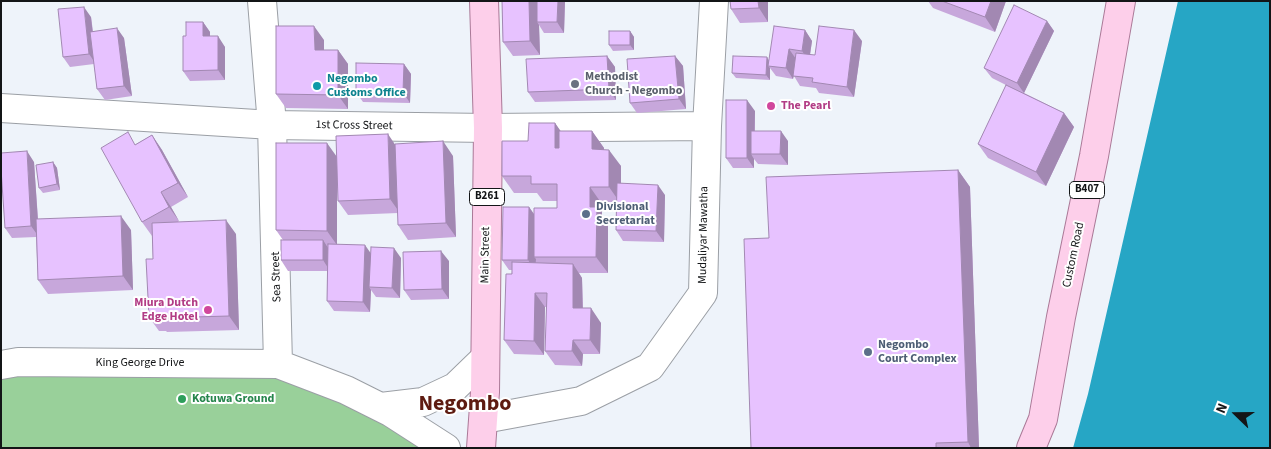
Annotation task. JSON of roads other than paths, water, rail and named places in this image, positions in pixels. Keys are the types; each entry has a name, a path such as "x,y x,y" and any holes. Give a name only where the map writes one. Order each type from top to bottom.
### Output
{"main road":[{"name":"Main Street","path":"481,448 484,419 488,128 484,1"},
{"name":"Custom Road","path":"1031,448 1043,419 1061,317 1094,156 1121,1"}],"street":[{"name":"Sea Street","path":"262,1 272,124 278,364"},
{"name":"Mudaliyar Mawatha","path":"484,419 580,400 650,367 703,293 707,126 714,1"},
{"name":"1st Cross Street","path":"1,108 272,124 488,128 707,126"},
{"path":"381,407 424,402 455,387 485,358"},
{"name":"King George Drive","path":"1,365 18,362 278,364"},
{"path":"278,364 346,390 381,407 446,448"}],"water":[{"path":"1178,1 1270,1 1270,448 1073,448 1088,394"}],"place":[{"name":"Methodist Church - Negombo","path":"575,84"},
{"name":"Negombo Customs Office","path":"317,86"},
{"name":"The Pearl","path":"771,106"},
{"name":"Divisional Secretariat","path":"586,214"},
{"name":"Miura Dutch Edge Hotel","path":"208,310"},
{"name":"Negombo Court Complex","path":"868,352"},
{"name":"Kotuwa Ground","path":"182,399"}],"district":[{"name":"Negombo","path":"465,405"}]}
